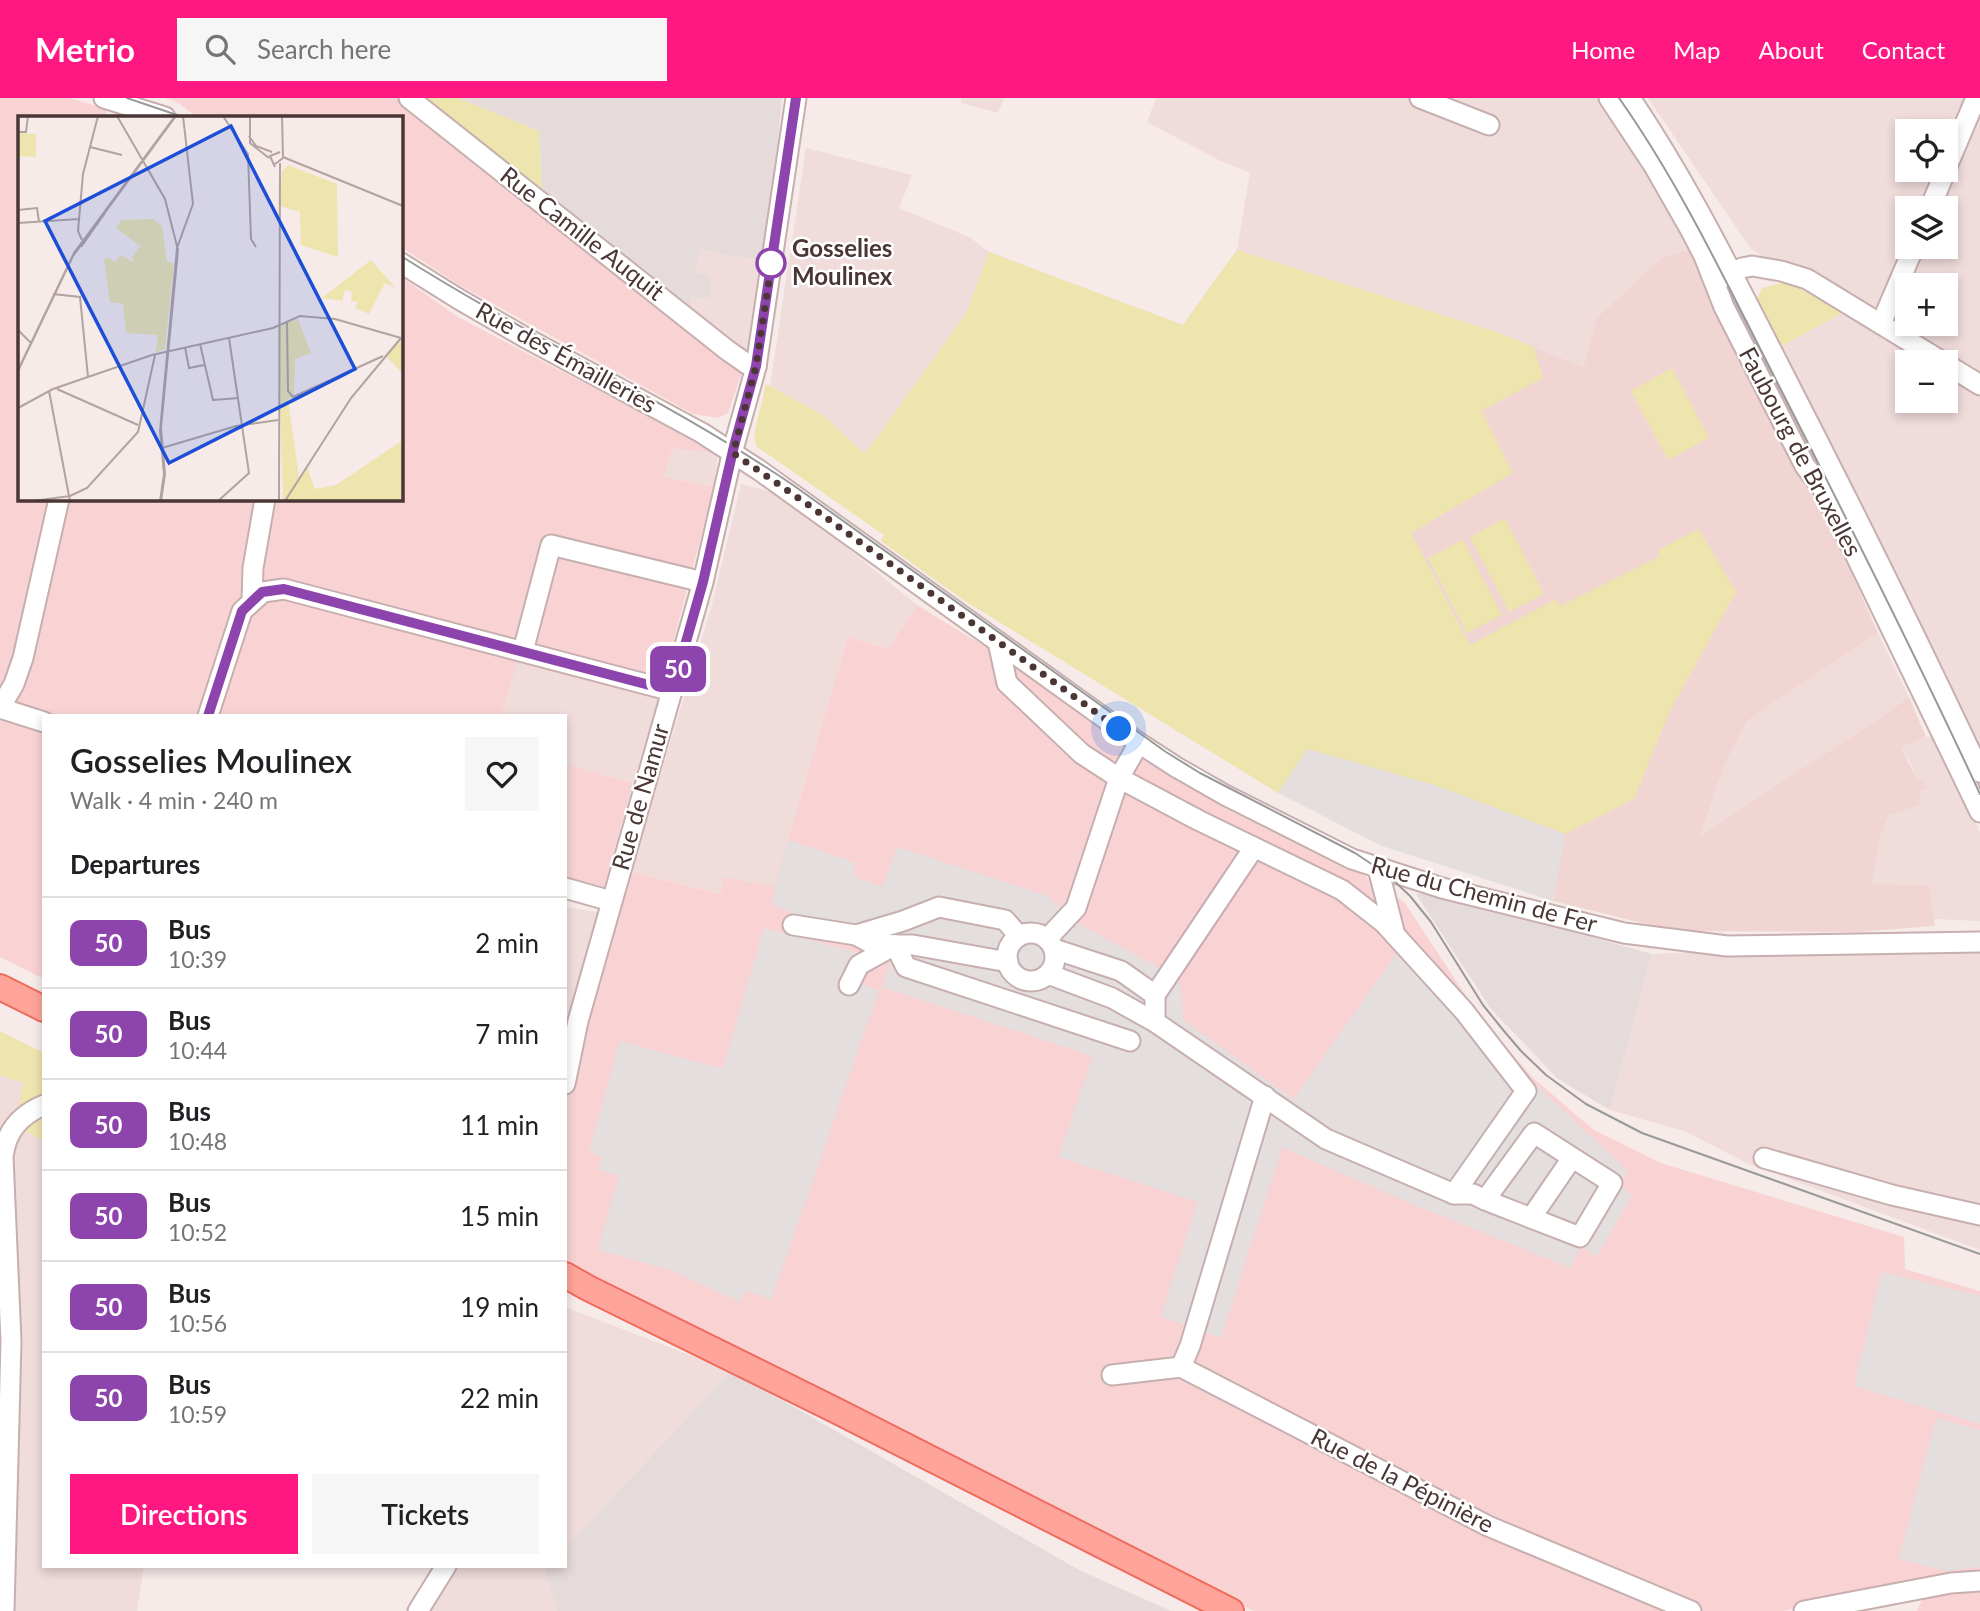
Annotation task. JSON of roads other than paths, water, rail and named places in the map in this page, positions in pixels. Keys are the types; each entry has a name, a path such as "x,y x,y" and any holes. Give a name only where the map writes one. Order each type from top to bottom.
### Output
{"main road":[{"path":"0,987 42,1008"},
{"path":"567,1276 1231,1611"}],"street":[{"path":"104,98 122,111 157,116"},
{"name":"Rue Camille Auquit","path":"409,98 727,350 747,364 756,366"},
{"name":"Rue de Namur","path":"567,1074 578,1021 611,901 703,582 756,366 796,98"},
{"path":"1420,98 1489,125"},
{"name":"Faubourg de Bruxelles","path":"1609,98 1671,195 1704,256 1723,278 1724,307 1805,466 1824,490 1980,812"},
{"name":"Faubourg de Bruxelles","path":"1630,98 1686,187 1723,278 1847,499 1980,772"},
{"path":"1958,141 1976,98"},
{"path":"1881,324 1909,259"},
{"name":"Rue des Émailleries","path":"402,264 457,299 671,416 733,453"},
{"path":"1723,278 1752,266 1807,279 1924,350"},
{"path":"1958,371 1980,385"},
{"name":"Rue du Chemin de Fer","path":"733,453 1139,743 1226,795 1352,859 1442,888 1624,933 1727,946 1980,943"},
{"path":"42,721 0,708 14,684 23,658 59,500"},
{"path":"252,601 253,568 265,500"},
{"path":"523,652 551,545 703,582"},
{"path":"209,714 242,611 262,592 284,589 672,691"},
{"path":"998,642 1007,683 1082,754 1119,778 1253,849 1342,890 1384,923 1464,1011 1526,1091 1454,1194"},
{"path":"1050,944 1076,908 1119,778 1139,743"},
{"path":"1156,1021 1156,995 1253,849"},
{"path":"1378,868 1395,935"},
{"path":"567,889 611,901"},
{"path":"856,935 939,907 1005,920 1019,936"},
{"path":"793,925 856,935 871,943 913,945 1007,962"},
{"path":"1050,944 1055,962 1048,974 1035,981 1021,979 1010,969 1007,962 1009,947 1019,936 1036,933 1050,944 1121,971 1156,995"},
{"path":"849,985 859,965 895,945"},
{"path":"895,945 906,967 1130,1041"},
{"path":"1048,974 1112,998 1156,1021 1326,1139 1454,1194 1473,1194 1485,1200 1580,1237 1612,1183 1534,1133 1485,1200"},
{"path":"1112,1375 1181,1367 1190,1346 1265,1096"},
{"path":"4,1611 11,1341 3,1157 4,1145 14,1125 32,1110 42,1106"},
{"path":"1531,1218 1572,1157"},
{"path":"1764,1158 1892,1195 1980,1216"},
{"name":"Rue de la Pépinière","path":"1181,1367 1488,1526 1691,1611"},
{"path":"418,1611 445,1568"},
{"path":"1804,1611 1951,1583 1980,1581"}],"tram line":[{"path":"127,98 180,116"},
{"path":"1619,98 1663,166 1721,272 1880,586 1980,794"},
{"path":"402,257 745,454 793,485 1166,752 1200,773 1355,853 1388,875 1431,922 1483,1005 1521,1051 1546,1075 1586,1104 1642,1133 1980,1254"}],"place":[{"name":"Gosselies Moulinex","path":"771,263"}]}
